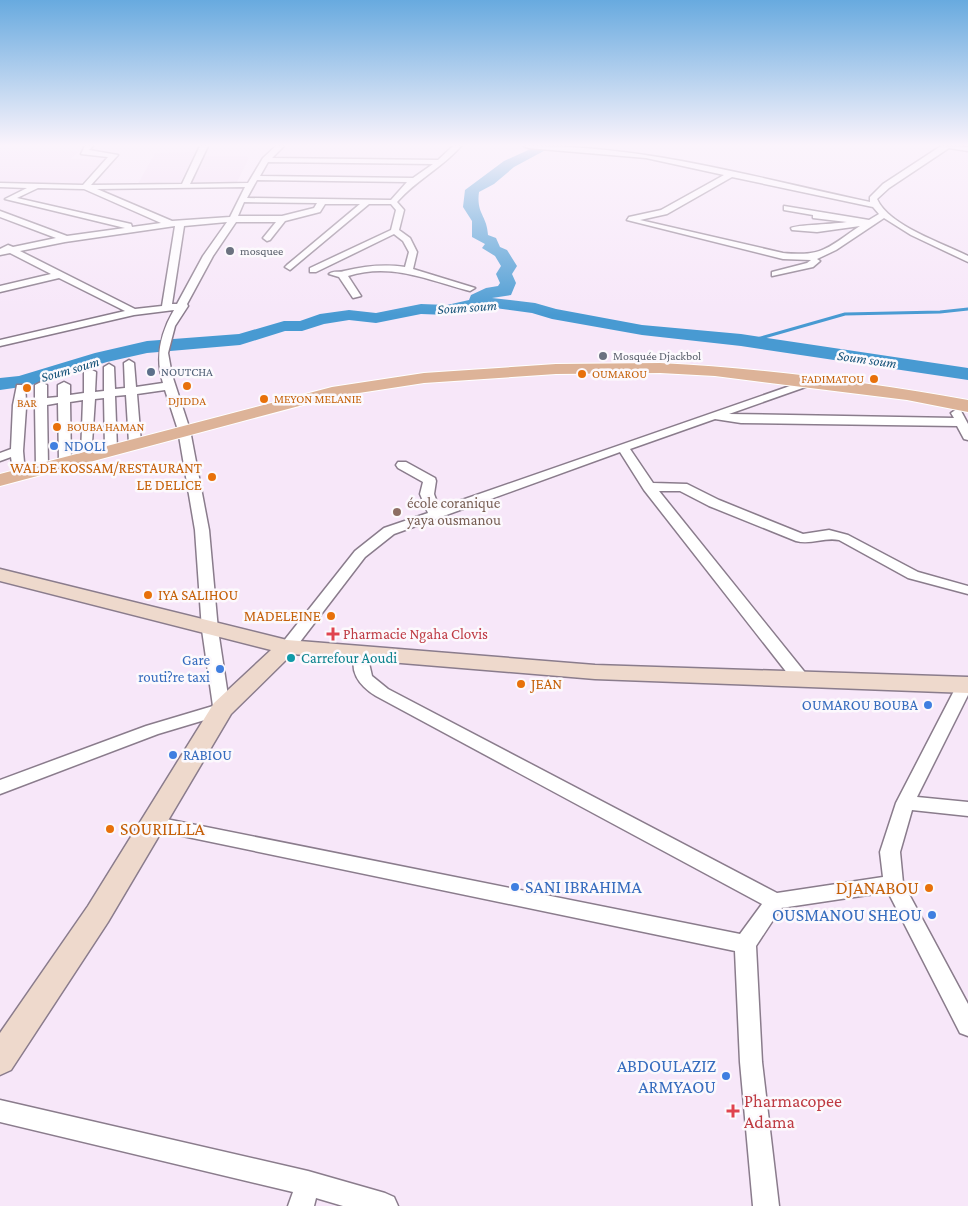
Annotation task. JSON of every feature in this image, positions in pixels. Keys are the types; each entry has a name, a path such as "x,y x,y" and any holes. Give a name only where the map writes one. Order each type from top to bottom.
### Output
{"main road":[{"path":"0,480 87,455 332,392 424,378 556,370 660,368 715,371 810,382 961,410"},
{"path":"0,574 210,630 287,648 595,672 967,685"},
{"path":"0,1060 98,914 151,823 222,709 287,648"}],"street":[{"path":"28,202 140,228"},
{"path":"123,202 175,223"},
{"path":"0,787 152,730 222,709 210,630 202,530 184,430 170,386 163,348 170,326 208,256 233,219 240,202"},
{"path":"0,252 65,239 175,223 233,219 282,219 317,210 322,202"},
{"path":"367,202 290,267 342,275 373,268 409,268 470,288"},
{"path":"393,202 400,210 395,231"},
{"path":"681,202 664,212 631,220 783,256 819,256"},
{"path":"861,202 873,205 884,215 968,259"},
{"path":"787,208 840,219"},
{"path":"0,214 65,239"},
{"path":"775,274 814,264 819,256 867,222 884,215"},
{"path":"816,216 867,222"},
{"path":"267,238 282,219"},
{"path":"795,228 817,229 867,222"},
{"path":"167,307 175,223"},
{"path":"313,270 368,242 395,231"},
{"path":"395,231 411,245 413,252 409,268"},
{"path":"0,244 134,312"},
{"path":"0,289 58,275"},
{"path":"342,275 356,296"},
{"path":"0,344 134,312 182,306"},
{"path":"129,363 135,443"},
{"path":"109,367 111,449"},
{"path":"87,455 90,372"},
{"path":"287,648 360,554 389,531 810,382"},
{"path":"41,385 42,467"},
{"path":"20,405 42,402 64,391 89,396 170,386"},
{"path":"19,474 16,452 21,387"},
{"path":"64,391 65,461"},
{"path":"717,416 741,419 961,410 968,436"},
{"path":"623,447 649,487 801,679"},
{"path":"0,457 16,452"},
{"path":"402,465 430,481 427,494 435,514"},
{"path":"649,487 682,486 714,503 801,538 809,538 820,534 835,535 852,541 907,572 968,590"},
{"path":"364,654 359,665 364,678 397,701 775,901 893,883"},
{"path":"967,685 905,803 890,852 893,883 968,1026"},
{"path":"905,803 968,809"},
{"path":"151,823 745,944"},
{"path":"766,1206 751,1062 745,944 775,901"},
{"path":"0,1111 304,1195 385,1206"}],"waterway":[{"path":"471,202 470,207 479,221 480,237 491,241 493,245 490,248 501,253 509,266 504,274 508,283 505,291 492,292 477,299"},
{"name":"Soum soum","path":"0,384 21,382 102,357 147,347 240,339 284,326 302,326 320,319 349,315 376,318 421,309 448,310 466,305 479,306 495,303 535,308 552,314 642,330 741,340 968,374"},
{"path":"750,341 845,314 940,312 968,309"}],"place":[{"name":"mosquee","path":"230,251"},
{"name":"Mosquée Djackbol","path":"603,356"},
{"name":"NOUTCHA","path":"151,372"},
{"name":"OUMAROU","path":"582,374"},
{"name":"FADIMATOU","path":"874,379"},
{"name":"DJIDDA","path":"187,386"},
{"name":"BAR","path":"27,388"},
{"name":"MEYON MELANIE","path":"264,399"},
{"name":"BOUBA HAMAN","path":"57,427"},
{"name":"NDOLI","path":"54,446"},
{"name":"WALDE KOSSAM/RESTAURANT LE DELICE","path":"212,477"},
{"name":"école coranique yaya ousmanou","path":"397,512"},
{"name":"IYA SALIHOU","path":"148,595"},
{"name":"MADELEINE","path":"331,616"},
{"name":"Pharmacie Ngaha Clovis","path":"333,634"},
{"name":"Carrefour Aoudi","path":"291,658"},
{"name":"Gare routi?re taxi","path":"220,669"},
{"name":"JEAN","path":"521,684"},
{"name":"OUMAROU BOUBA","path":"928,705"},
{"name":"RABIOU","path":"173,755"},
{"name":"SOURILLLA","path":"110,829"},
{"name":"SANI IBRAHIMA","path":"515,887"},
{"name":"DJANABOU","path":"929,888"},
{"name":"OUSMANOU SHEOU","path":"932,915"},
{"name":"ABDOULAZIZ ARMYAOU","path":"726,1076"},
{"name":"Pharmacopee Adama","path":"733,1111"}]}
